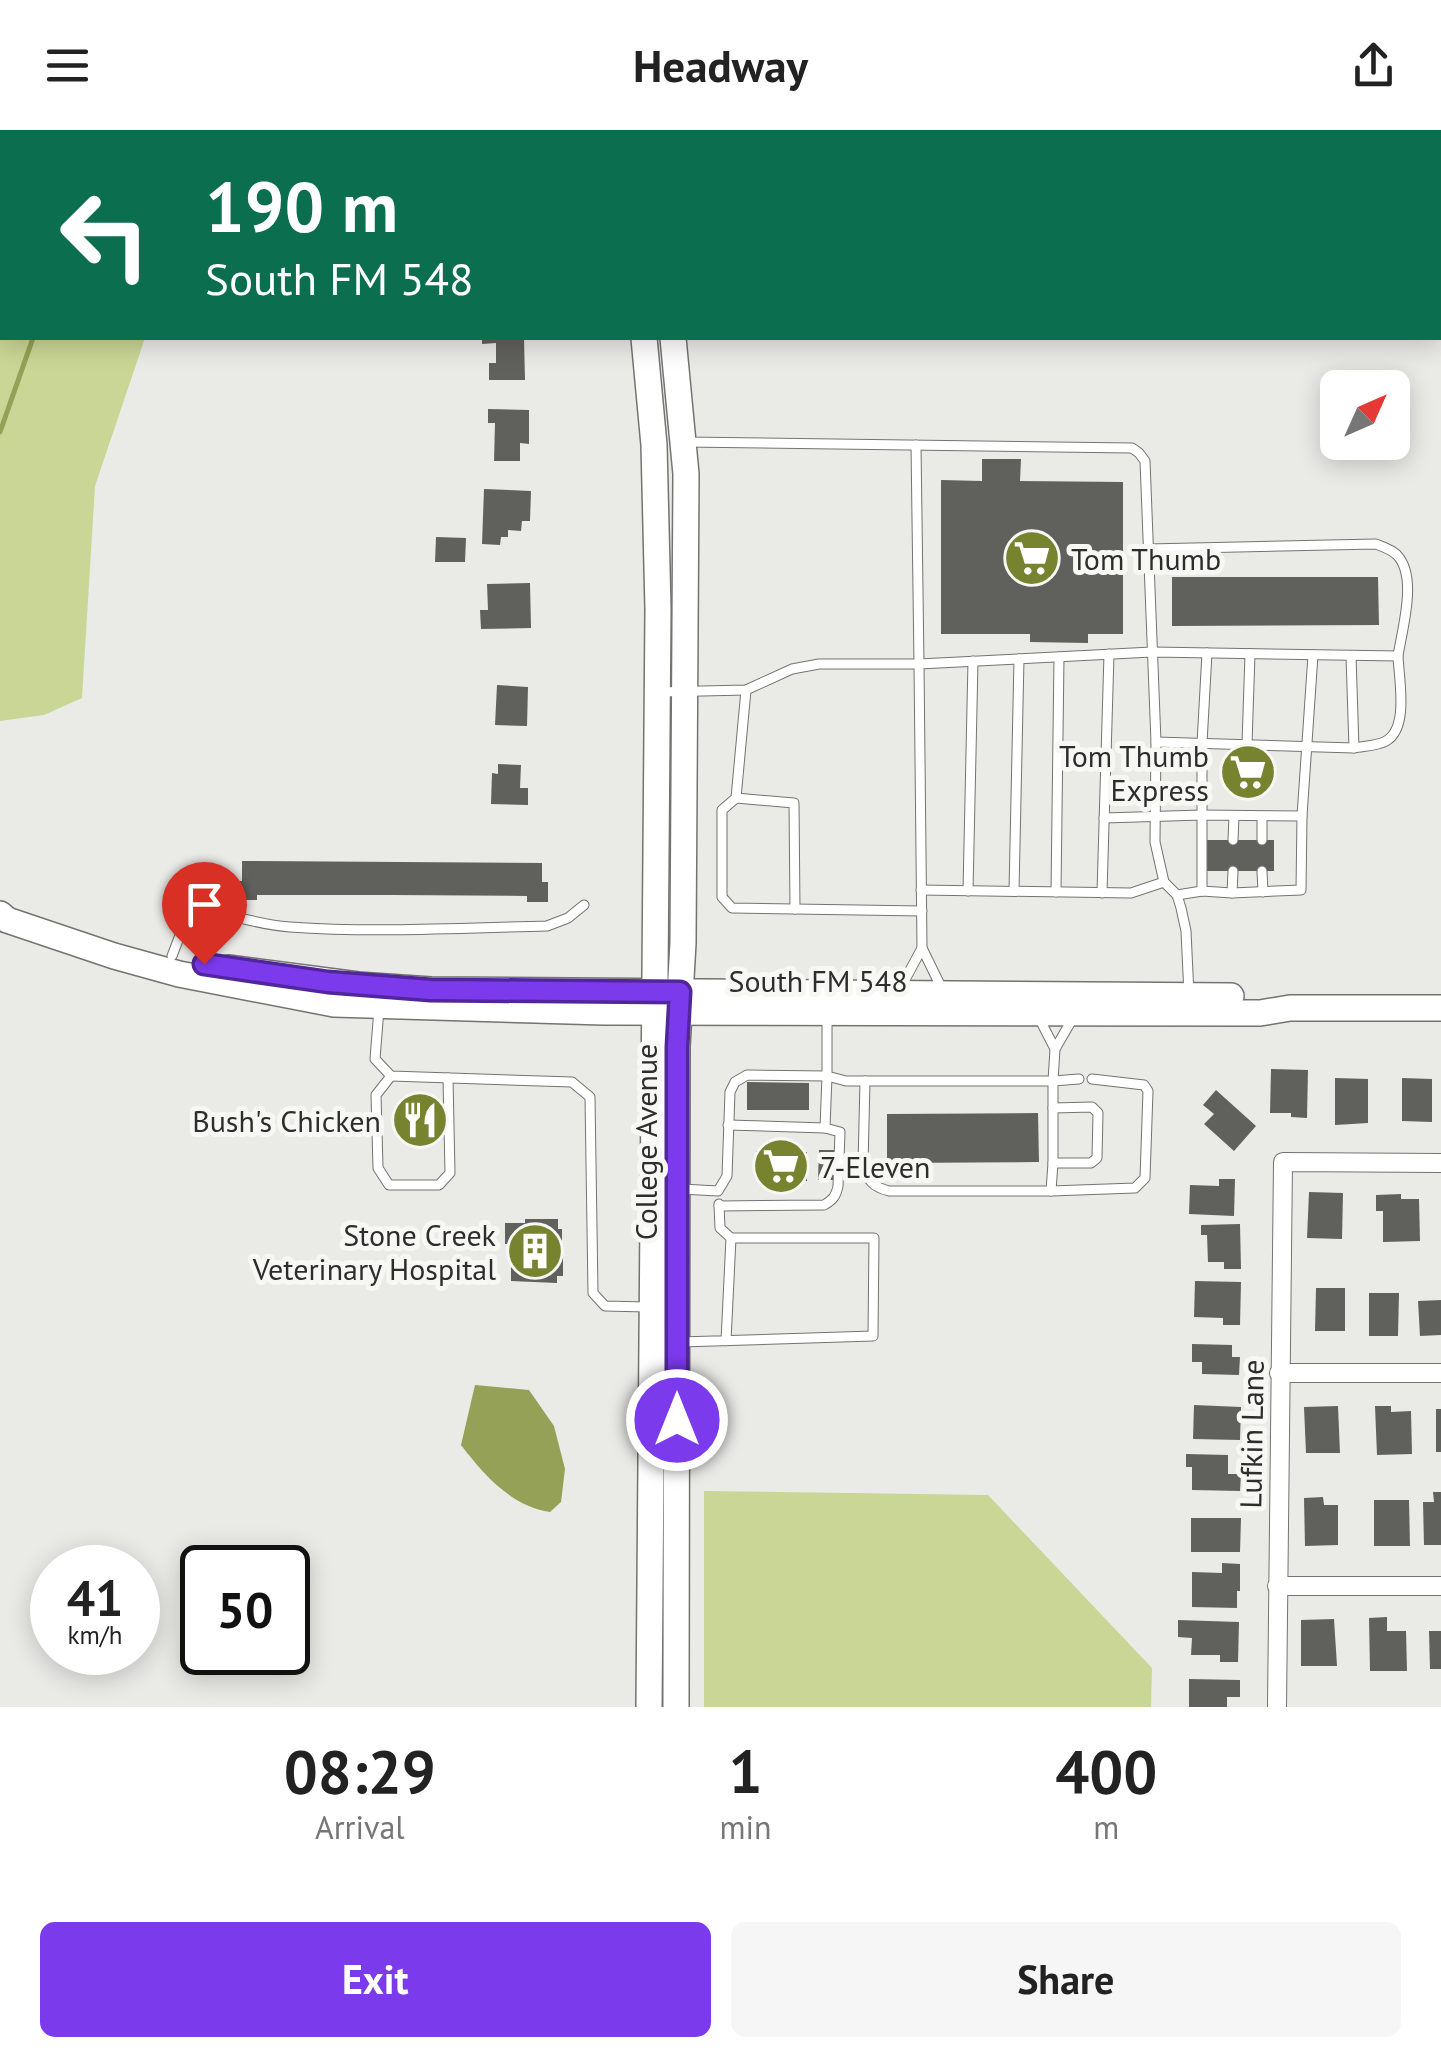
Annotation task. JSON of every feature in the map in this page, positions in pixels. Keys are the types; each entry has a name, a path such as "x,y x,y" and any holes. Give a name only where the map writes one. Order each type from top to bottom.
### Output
{"main road":[{"name":"College Avenue","path":"644,340 656,488 656,692 668,1002 652,1308 649,1707"},
{"name":"College Avenue","path":"673,340 686,474 683,943 668,1002 677,1047 676,1707"},
{"name":"South FM 548","path":"0,911 14,911 204,964 268,975 431,990 668,1002"},
{"name":"South FM 548","path":"0,911 6,920 179,974 318,1001 380,1006 828,1002 1037,1014 1189,1004"},
{"name":"South FM 548","path":"828,1002 898,993 1189,1004 1260,1013 1290,1008 1441,1008"}],"street":[{"name":"Lufkin Lane","path":"1277,1707 1282,1162 1441,1163"},
{"path":"1279,1373 1441,1373"},
{"path":"1276,1586 1441,1586"}],"lane":[{"path":"684,442 1132,448 1140,452 1145,462 1156,742 1154,842 1164,882 1177,895 1186,930 1189,1004"},
{"path":"916,444 922,948 944,994"},
{"path":"1148,549 1376,544 1399,557 1408,588 1398,656 1401,715 1399,726 1382,743 1354,748 1156,742"},
{"path":"656,692 746,690 792,668 819,664 919,664 1152,652 1398,656"},
{"path":"1202,891 1202,743 1207,653"},
{"path":"1102,893 1109,654"},
{"path":"1246,744 1250,654"},
{"path":"1177,895 1301,890 1312,655"},
{"path":"1352,656 1354,748"},
{"path":"1056,892 1058,657"},
{"path":"1014,892 1018,659"},
{"path":"968,890 973,661"},
{"path":"746,690 736,798 722,810 722,897 732,908 922,911"},
{"path":"736,798 794,803 795,909"},
{"path":"1233,840 1234,816"},
{"path":"1104,818 1302,816"},
{"path":"1262,817 1262,840"},
{"path":"1232,893 1233,871"},
{"path":"1262,871 1263,892"},
{"path":"921,890 1131,894 1164,882"},
{"path":"172,956 192,904 229,916 288,926 399,930 547,926 568,918 584,905"},
{"path":"898,993 922,948"},
{"path":"825,1128 828,1002"},
{"path":"380,1006 375,1059 390,1076 572,1082 590,1097 592,1293 605,1306 652,1308"},
{"path":"1051,1190 1055,1049 1076,1013"},
{"path":"1037,1014 1055,1049"},
{"path":"390,1076 376,1095 378,1168 389,1186 405,1187 440,1185 450,1173 448,1078"},
{"path":"677,1342 873,1336 874,1238 732,1238 720,1228 718,1191 726,1176 730,1092 735,1082 747,1076 826,1076 866,1082 1079,1079"},
{"path":"866,1082 863,1165 876,1188 1135,1188 1144,1178 1148,1091 1144,1084 1092,1079"},
{"path":"1053,1108 1092,1108 1098,1112 1097,1158 1092,1163 1053,1163"},
{"path":"719,1206 824,1206 832,1200 838,1186 840,1132 728,1124"},
{"path":"677,1189 718,1191"},
{"path":"726,1341 732,1238"}],"shaded area":[{"path":"0,340 144,340 95,486 82,698 44,715 0,721"},
{"path":"475,1385 529,1390 554,1426 565,1469 561,1502 550,1512 511,1496 489,1478 461,1445"},
{"path":"704,1491 988,1495 1152,1668 1151,1707 704,1707"}],"building":[{"path":"482,340 524,340 525,380 489,380 489,363 496,363 496,343 482,344"},
{"path":"488,409 529,410 529,444 520,443 520,461 494,461 495,423 488,423"},
{"name":"Tom Thumb","path":"982,459 1021,459 1020,481 1123,482 1123,634 1088,634 1088,643 1030,642 1030,634 941,634 941,480 982,481"},
{"path":"484,489 531,491 530,521 522,521 521,531 508,530 508,537 501,537 500,545 482,544"},
{"path":"436,537 466,538 465,562 435,562"},
{"path":"1172,577 1378,577 1379,625 1172,626"},
{"path":"530,583 531,628 481,629 480,610 488,610 487,584"},
{"path":"497,685 528,687 527,726 495,725"},
{"name":"Tom Thumb Express","path":"1271,756 1271,787 1226,787 1225,757"},
{"path":"498,764 521,765 520,788 528,788 528,805 491,804 492,773 498,774"},
{"path":"1206,840 1274,840 1274,871 1206,871"},
{"path":"242,861 542,863 542,882 548,882 548,902 527,902 527,896 392,895 257,895 257,900 236,900 236,881 242,881"},
{"path":"1271,1069 1308,1070 1307,1118 1270,1113"},
{"path":"1335,1078 1368,1079 1368,1123 1335,1125"},
{"path":"1402,1078 1432,1079 1432,1122 1402,1121"},
{"name":"7-Eleven","path":"747,1082 809,1083 809,1110 747,1110"},
{"path":"1216,1090 1256,1126 1234,1151 1204,1124 1214,1114 1203,1105"},
{"name":"Bush's Chicken","path":"404,1110 436,1110 434,1145 404,1144"},
{"path":"1038,1113 1039,1162 887,1163 887,1114"},
{"path":"819,1150 835,1150 835,1180 818,1180"},
{"name":"7-Eleven","path":"756,1151 807,1152 807,1181 756,1180"},
{"path":"1219,1179 1235,1179 1234,1216 1189,1214 1190,1185 1219,1186"},
{"path":"1309,1192 1343,1193 1342,1239 1307,1238"},
{"path":"1401,1194 1401,1199 1419,1199 1420,1241 1383,1242 1383,1211 1376,1211 1376,1195"},
{"name":"Stone Creek Veterinary Hospital","path":"525,1219 558,1219 562,1242 558,1242 558,1258 563,1258 563,1276 557,1276 557,1283 511,1281 511,1244 505,1244 505,1223 525,1223"},
{"path":"1240,1224 1241,1269 1224,1269 1224,1262 1208,1262 1207,1235 1201,1235 1201,1225"},
{"path":"1195,1281 1241,1282 1240,1325 1223,1325 1223,1318 1194,1317"},
{"path":"1316,1288 1345,1288 1345,1331 1315,1331"},
{"path":"1369,1293 1399,1293 1398,1336 1369,1336"},
{"path":"1441,1300 1441,1335 1420,1336 1418,1301"},
{"path":"1192,1344 1232,1345 1232,1357 1240,1357 1239,1375 1202,1374 1202,1362 1192,1362"},
{"path":"1194,1405 1241,1407 1240,1440 1193,1439"},
{"path":"1338,1406 1340,1453 1306,1453 1304,1407"},
{"path":"1375,1406 1391,1406 1391,1412 1411,1411 1412,1454 1377,1455"},
{"path":"1436,1409 1441,1409 1441,1452 1436,1452"},
{"path":"1186,1454 1228,1455 1228,1474 1241,1474 1240,1491 1192,1490 1192,1467 1186,1467"},
{"path":"1433,1492 1441,1492 1441,1545 1424,1545 1423,1502 1434,1502"},
{"path":"1323,1497 1324,1505 1338,1505 1338,1545 1305,1546 1304,1498"},
{"path":"1374,1500 1409,1500 1410,1546 1374,1546"},
{"path":"1191,1518 1241,1518 1240,1552 1191,1552"},
{"path":"1222,1563 1240,1564 1237,1608 1192,1607 1192,1572 1222,1573"},
{"path":"1387,1617 1387,1631 1406,1631 1407,1671 1370,1671 1369,1618"},
{"path":"1334,1619 1337,1666 1301,1666 1301,1620"},
{"path":"1178,1620 1239,1622 1238,1662 1220,1662 1220,1655 1191,1655 1192,1638 1178,1637"},
{"path":"1429,1631 1441,1631 1441,1669 1430,1669"},
{"path":"1189,1679 1240,1680 1240,1697 1227,1697 1227,1707 1189,1707"}],"waterway":[{"path":"0,432 32,340"}],"place":[{"name":"Tom Thumb","path":"1032,558"},
{"name":"Tom Thumb Express","path":"1248,772"},
{"name":"Bush's Chicken","path":"420,1120"},
{"name":"7-Eleven","path":"781,1166"},
{"name":"Stone Creek Veterinary Hospital","path":"535,1251"}],"route":[{"path":"204,964 328,982 431,990 680,992 677,1420"}]}
